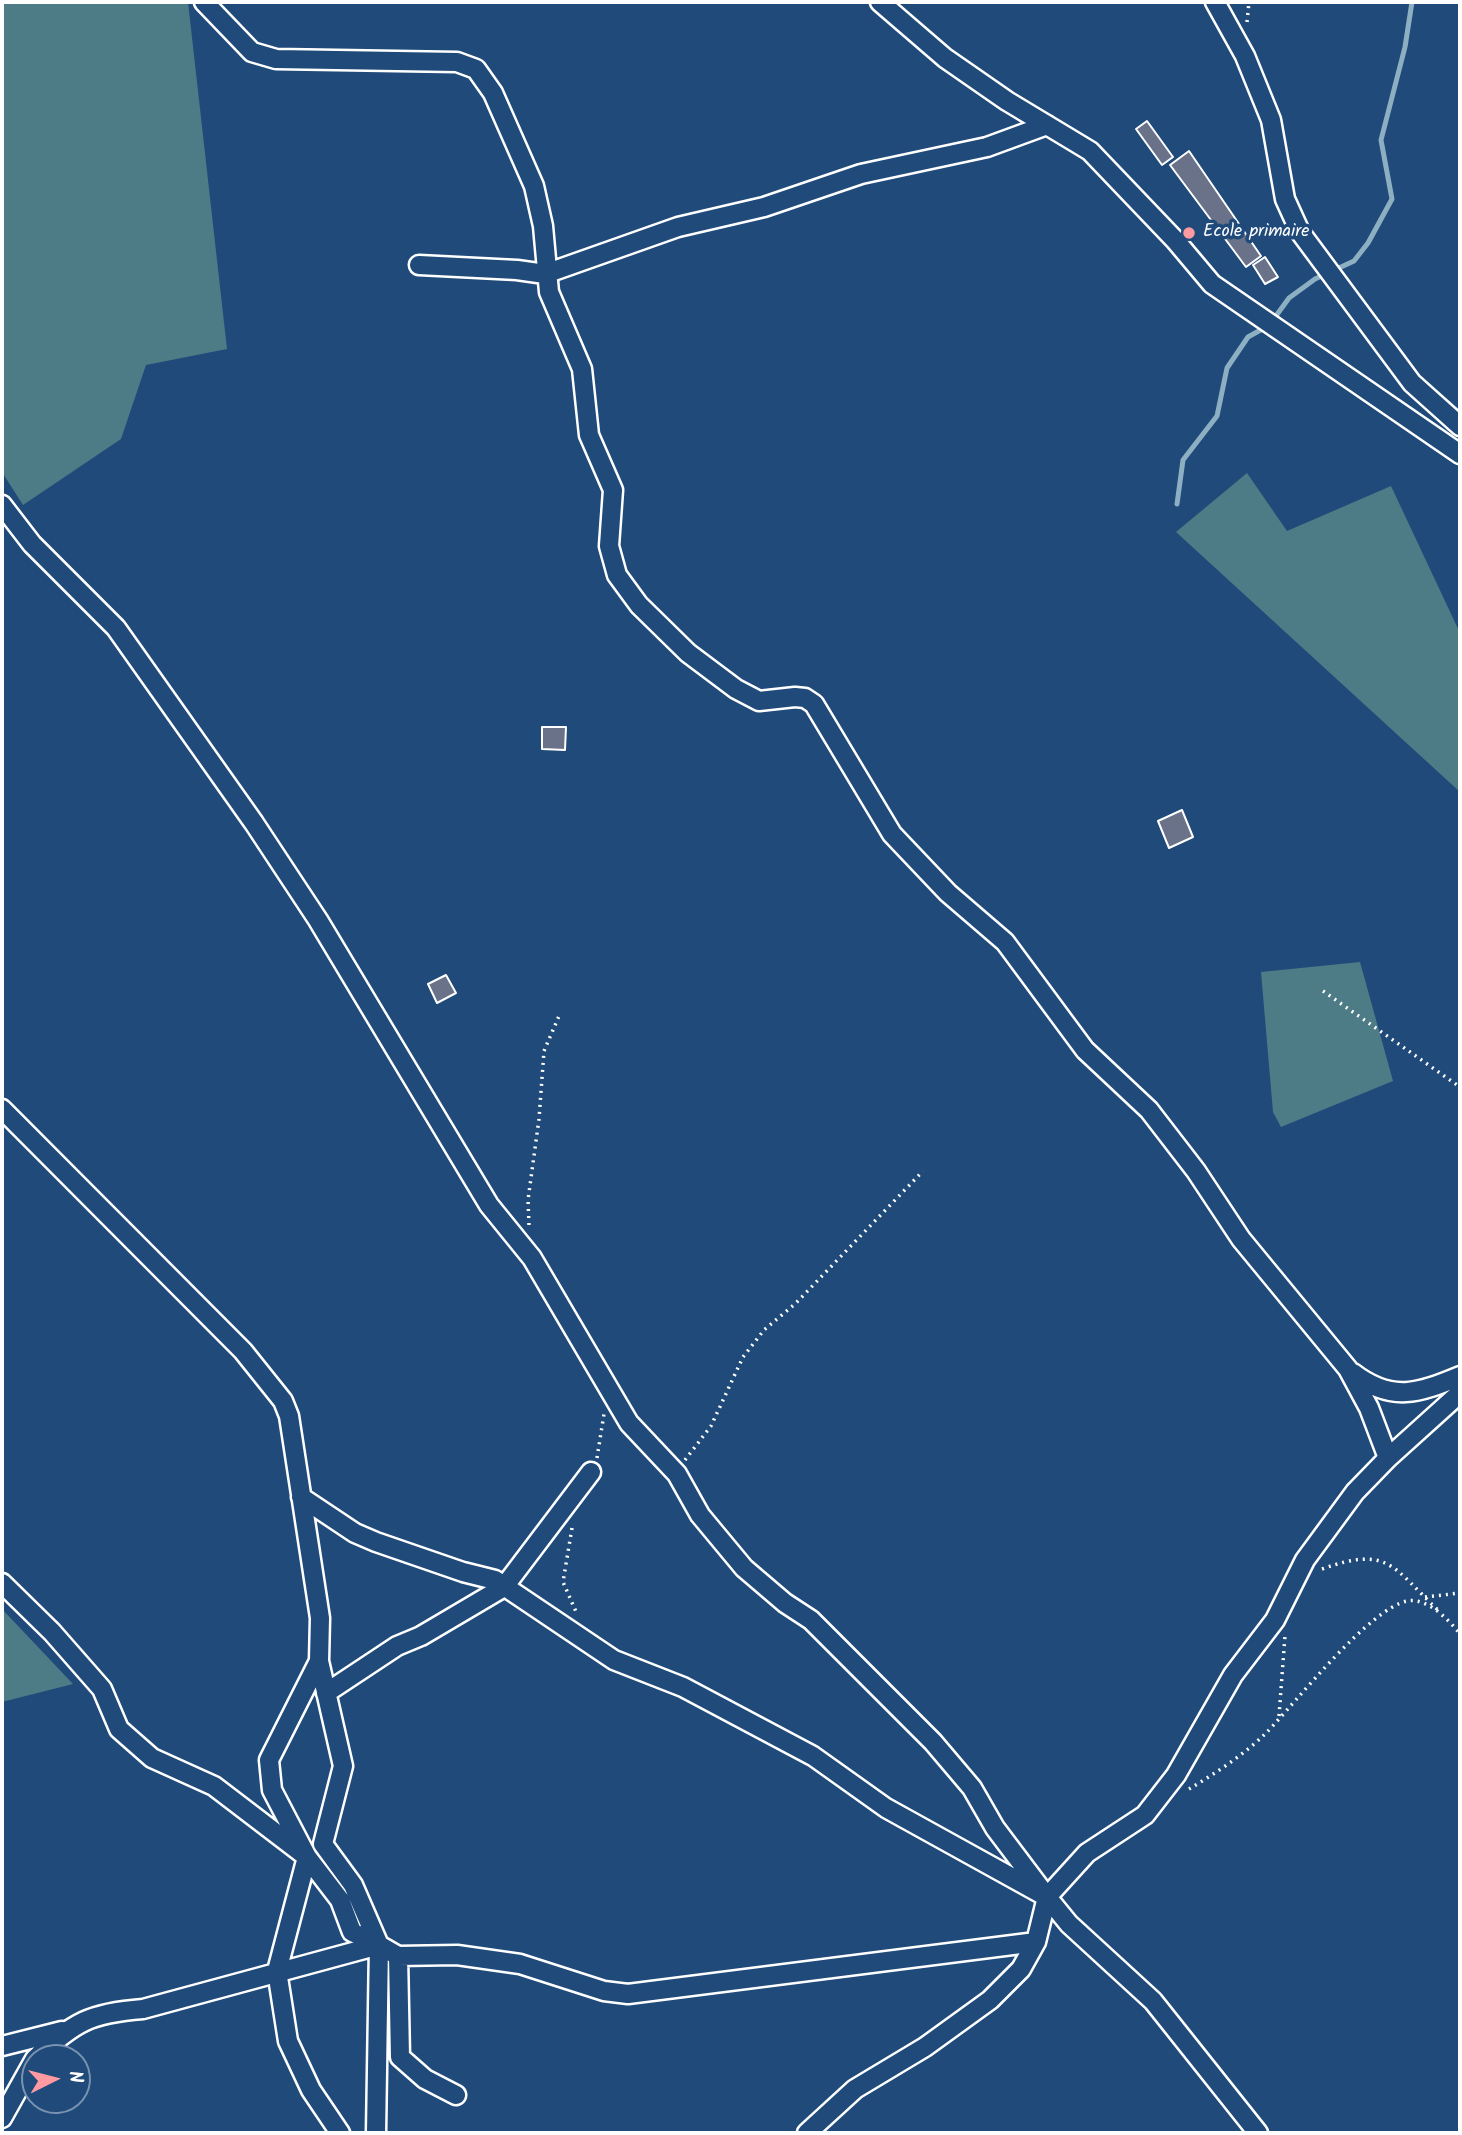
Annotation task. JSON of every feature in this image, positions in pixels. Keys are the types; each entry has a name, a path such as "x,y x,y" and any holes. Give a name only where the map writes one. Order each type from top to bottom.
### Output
{"street":[{"path":"204,2 252,52 276,59 457,62 476,69 494,93 534,186 542,226 549,292 582,369 589,435 613,490 609,546 617,575 639,605 688,653 736,689 760,701 795,697 805,698 814,704 892,834 948,893 1005,942 1085,1050 1149,1110 1196,1171 1241,1239 1348,1369 1369,1408 1388,1458"},
{"path":"880,2 945,58 1090,151 1175,240 1212,284 1460,454"},
{"path":"1215,2 1245,55 1264,102 1274,133 1285,199 1300,232 1412,383 1460,426"},
{"path":"419,265 545,274 678,227 764,207 861,174 987,147 1047,125"},
{"path":"2,505 32,544 116,628 254,823 318,920 489,1205 531,1258 629,1423 677,1474 700,1515 744,1568 837,1643 933,1742 972,1788 995,1828 1069,1924 1153,2001 1255,2132"},
{"path":"2,1109 243,1352 283,1401 296,1445 301,1497 320,1618 320,1661 343,1766 323,1844 353,1885 379,1945 376,2133"},
{"path":"1348,1369 1369,1385 1392,1393 1422,1391 1460,1376"},
{"path":"807,2133 855,2089 925,2047 990,2000 1021,1969 1037,1942 1047,1897 1087,1853 1145,1815 1176,1775 1233,1675 1275,1620 1305,1560 1355,1492 1460,1393"},
{"path":"326,1693 397,1646 421,1636 505,1587 591,1472"},
{"path":"301,1497 355,1533 463,1573 495,1580 614,1660 682,1687 813,1756 886,1808 1047,1897"},
{"path":"2,1583 52,1632 102,1689 119,1729 152,1758 214,1786 307,1857"},
{"path":"320,1661 269,1760 272,1790 307,1857 340,1900 352,1931 398,1956 457,1955 520,1964 604,1991 628,1994 1037,1942"},
{"path":"307,1857 277,1971 288,2041 311,2090 340,2133"},
{"path":"2,2046 65,2030 103,2012 143,2009 379,1945"},
{"path":"398,1956 400,2057 425,2079 456,2095"},
{"path":"51,2044 65,2030"},
{"path":"2,2118 21,2085"}],"path":[{"path":"1323,991 1460,1087"},
{"path":"531,1258 528,1200 539,1119 544,1052 559,1016"},
{"path":"677,1474 711,1426 743,1357 764,1330 796,1303 923,1171"},
{"path":"591,1472 599,1453 607,1385"},
{"path":"573,1527 563,1582 591,1645"},
{"path":"1320,1570 1344,1561 1367,1558 1385,1560 1448,1619 1460,1634"},
{"path":"1424,1597 1460,1593"},
{"path":"1178,1796 1211,1776 1265,1734 1331,1660 1394,1606 1411,1600 1430,1607 1448,1619"},
{"path":"1279,1718 1285,1634"}],"green space":[{"path":"2,2 188,2 227,349 146,365 121,439 23,505 2,472"},
{"path":"1247,473 1287,531 1391,486 1460,633 1460,792 1176,532"},
{"path":"1360,962 1393,1081 1281,1127 1273,1112 1261,972"},
{"path":"2,1609 73,1684 2,1702"}],"building":[{"path":"1147,121 1173,157 1162,165 1136,129"},
{"path":"1189,151 1261,256 1246,267 1170,165"},
{"path":"1265,257 1278,277 1265,284 1253,265"},
{"path":"542,727 566,727 565,750 542,749"},
{"path":"1182,810 1193,837 1169,848 1158,821"},
{"path":"446,975 456,993 437,1003 428,984"}],"waterway":[{"path":"1273,320 1289,298 1315,279 1354,261 1368,243 1392,199 1381,140 1405,47 1412,2"},
{"path":"1177,504 1183,460 1217,416 1227,368 1248,337 1266,327"}],"place":[{"name":"Ecole primaire","path":"1189,233"}]}
